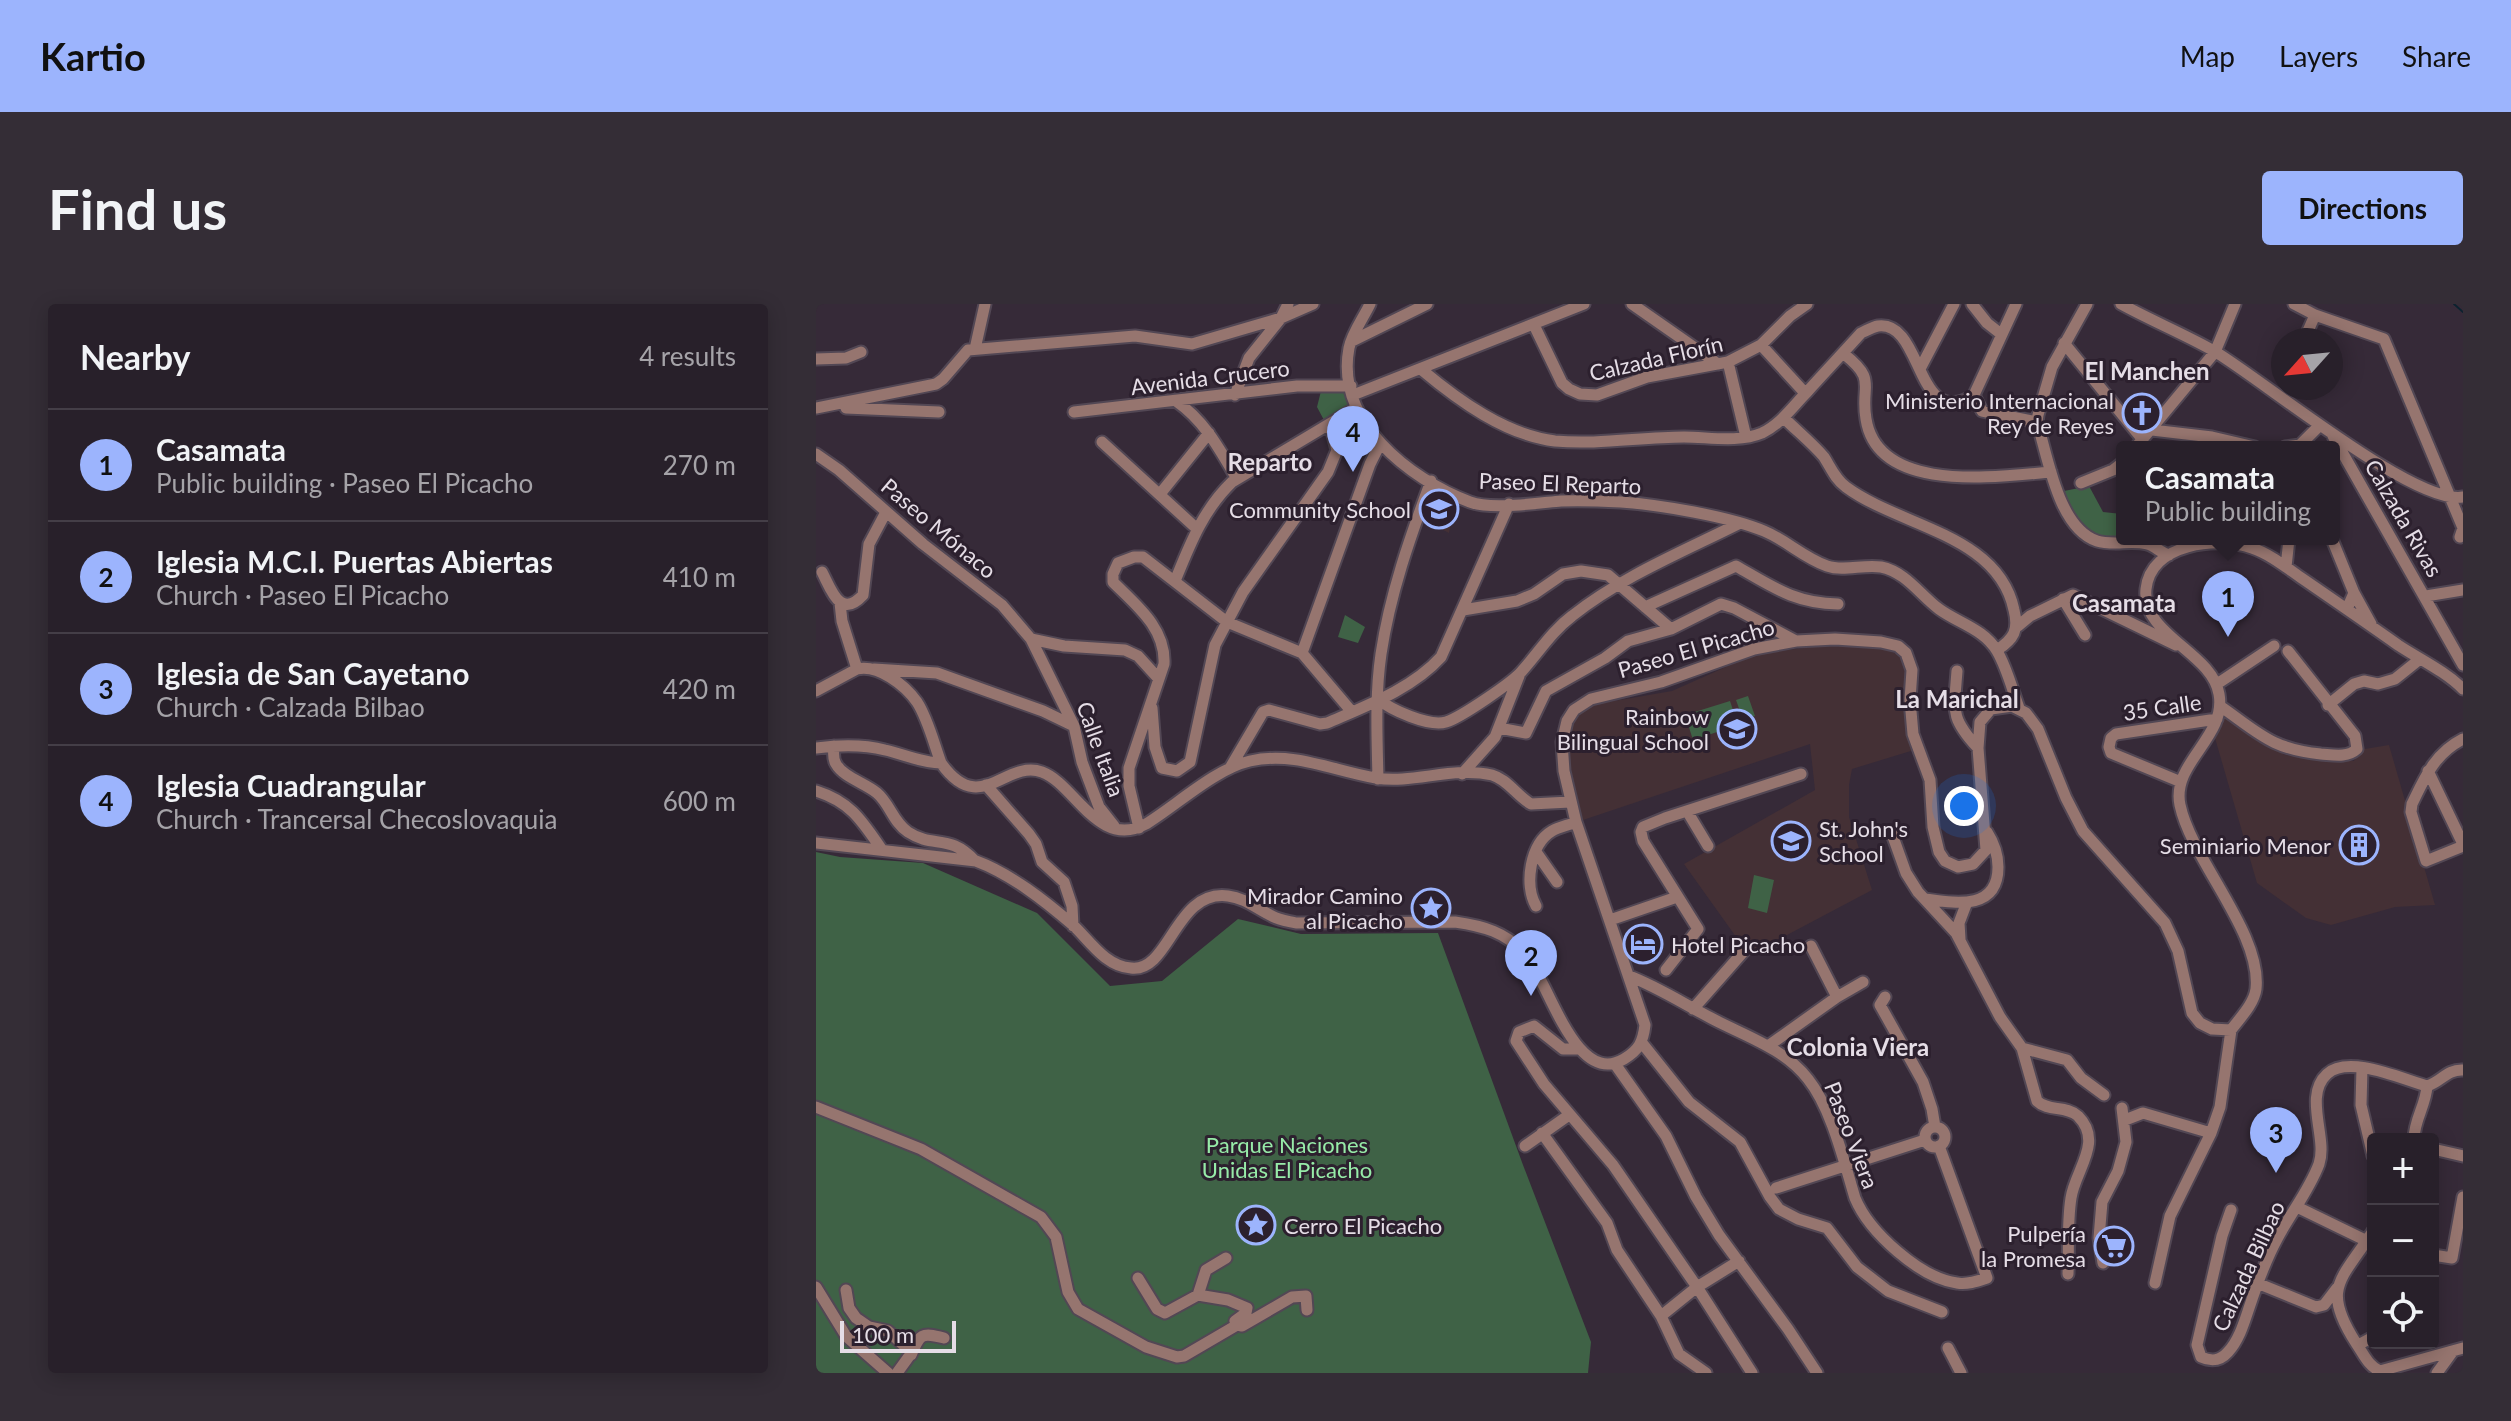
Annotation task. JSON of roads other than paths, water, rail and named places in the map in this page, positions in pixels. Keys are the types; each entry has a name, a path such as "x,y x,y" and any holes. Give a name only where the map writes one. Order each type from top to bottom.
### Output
{"street":[{"path":"975,349 985,304"},
{"path":"1235,395 1249,358 1281,318 1288,304"},
{"path":"821,408 936,384 968,350 1135,336 1192,344 1281,318 1313,304"},
{"path":"1175,581 1196,528 1219,494 1237,479 1330,424 1353,396 1349,356 1352,341 1370,304"},
{"path":"1352,341 1427,304"},
{"name":"Avenida Crucero","path":"1074,412 1297,386 1353,396 1584,304"},
{"path":"1632,304 1723,363 1746,437"},
{"name":"Calzada Florín","path":"1534,325 1562,383 1580,394 1597,395 1647,377 1723,363 1761,345 1807,304"},
{"path":"1921,367 1954,304"},
{"path":"1972,304 1987,323 2001,334"},
{"path":"1422,370 1447,391 1484,414 1517,431 1554,441 1746,437 1763,432 1784,418 1861,333 1876,326 1895,331 1921,367 1932,394 1943,401 1965,401 1974,395 2016,304"},
{"path":"2087,304 2052,367 2037,422 2069,519 2086,536 2099,542 2116,543"},
{"path":"2121,304 2215,352 2271,385"},
{"path":"2143,441 2215,352 2235,304"},
{"path":"2294,304 2315,315 2384,339 2457,498 2463,528 2460,537"},
{"path":"2309,328 2315,315"},
{"path":"2064,343 2138,441"},
{"path":"1761,345 1805,393"},
{"path":"816,359 846,358 861,352"},
{"path":"1844,354 1861,367 1866,378 1865,406 1870,435 1882,451 1902,464 1920,472 1951,478 2051,472"},
{"path":"1974,395 1982,411 2037,422"},
{"name":"Paseo El Reparto","path":"1353,396 1380,444 1431,481 1471,502 1621,502 1660,506 1739,524 1780,538 1825,566 1891,570 1939,609 1988,639 1997,650"},
{"path":"2291,400 2320,425 2414,484 2436,495 2457,498"},
{"path":"1176,401 1188,409 1209,433 1237,479"},
{"path":"821,408 939,412"},
{"path":"1784,418 1823,457 1844,486 1880,509 1937,530 1993,566 2013,602 2018,626"},
{"path":"1152,696 1158,760 1162,768 1177,771 1190,762 1215,645 1243,592 1328,472 1337,450 1330,424"},
{"path":"2305,441 2320,425"},
{"path":"2152,430 2229,441"},
{"path":"1160,494 1209,433"},
{"name":"Calzada Rivas","path":"2332,433 2337,441"},
{"path":"1102,442 1196,528"},
{"path":"1302,653 1380,444"},
{"name":"Calzada Rivas","path":"2340,447 2426,596 2463,668 2460,686"},
{"name":"Paseo Mónaco","path":"819,458 846,475 886,512 1002,605 1031,639"},
{"path":"2081,483 2116,470"},
{"path":"1378,779 1381,654 1407,546 1431,481"},
{"path":"1230,768 1263,712 1269,710 1320,724 1378,699 1430,669 1441,657 1509,504"},
{"path":"822,572 840,603 857,601 863,595 869,544 886,512"},
{"path":"1378,699 1398,712 1441,723 1453,719 1520,674 1565,621 1626,579 1739,524"},
{"path":"2150,545 2169,555"},
{"path":"2155,1283 2170,1216 2211,1133 2220,1107 2231,1030 2246,1012 2256,990 2244,936 2198,851 2180,803 2181,782 2217,719 2220,706 2217,684 2207,669 2155,620 2146,602 2146,586 2154,568 2169,555 2199,545"},
{"path":"2237,545 2265,554 2286,567 2460,686"},
{"path":"2286,567 2288,545"},
{"path":"2334,545 2354,593 2373,627"},
{"path":"1139,828 1131,796 1129,768 1164,664 1161,640 1145,614 1113,582 1118,563 1143,557 1227,622 1302,653 1352,712"},
{"path":"1645,607 1735,566 1798,600 1838,604"},
{"path":"1463,610 1517,601 1571,572 1608,575 1671,629"},
{"path":"2426,596 2463,590"},
{"path":"2347,609 2354,593"},
{"path":"2181,646 2123,621 2078,596 2063,599 2018,626 2012,638 1997,650 2019,708 2038,729 2083,831 2165,923 2178,951 2192,1013 2200,1023 2212,1029 2231,1030"},
{"path":"2063,599 2085,635"},
{"path":"840,603 842,621 857,669"},
{"path":"1499,728 1526,733 1546,691 1605,658 1628,641 1671,629 1726,604 1796,641"},
{"path":"1031,639 1064,646 1125,650 1138,656 1158,678"},
{"name":"Calle Italia","path":"1031,639 1074,726 1089,783 1099,807 1116,829"},
{"name":"Paseo El Picacho","path":"1642,1043 1645,1025 1570,802 1562,742 1567,721 1574,710 1591,699 1661,682 1754,649 1796,641 1835,639 1898,646 1906,653 1912,670 1910,717 1930,780 1933,827 1939,852 1950,865 1958,867 1973,864 1986,850 1978,748 1980,722 1984,715 1998,706 2019,708"},
{"path":"2217,684 2274,646"},
{"path":"2220,706 2269,742 2339,756 2351,754 2357,749 2355,736 2288,651"},
{"path":"2328,705 2354,684 2364,681 2378,684 2395,679 2420,659"},
{"path":"816,691 857,669 937,673 1043,711 1074,726"},
{"path":"874,669 895,682 917,702 941,763 949,775 965,786 986,785 1026,771 1042,772 1094,818 1116,829 1139,828 1230,768 1248,761 1288,758 1378,779 1462,774 1493,776 1531,804 1570,802"},
{"path":"1957,671 1955,713 1965,733 1978,748"},
{"path":"1462,774 1493,740 1520,674"},
{"name":"35 Calle","path":"2181,782 2111,753 2111,738 2116,734 2217,719"},
{"path":"2428,771 2463,845 2426,860 2413,819 2412,804 2428,771 2442,752 2463,739"},
{"path":"834,746 833,757 838,767 877,793 892,817 907,832 926,840 963,848 976,861"},
{"path":"816,748 881,749 941,763"},
{"path":"1666,970 1698,930 1643,841 1643,827 1801,774"},
{"path":"986,785 1029,834 1042,862 1064,882 1072,906 1073,926"},
{"path":"816,791 846,804 882,850"},
{"path":"1687,811 1708,846"},
{"path":"1536,906 1529,891 1541,841 1552,831 1576,822"},
{"path":"1925,899 1967,902 1984,897 1996,885 1996,849 1986,831"},
{"path":"1892,834 1906,873 1960,939 2000,1017 2022,1048 2037,1101 2043,1106 2065,1109 2078,1116 2085,1126 2090,1141 2071,1196 2068,1274"},
{"path":"816,843 976,861 995,868 1073,926 1102,955 1117,965 1133,969 1148,965 1160,953 1180,920 1211,897 1226,896 1247,902 1274,918 1296,923 1455,922 1498,932 1524,953 1580,1049 1594,1061 1615,1064 1636,1052 1642,1043 1689,1102 1740,1142 1779,1209 1827,1228 1857,1267 1888,1291 1942,1312"},
{"path":"1536,852 1557,882"},
{"path":"1610,920 1677,897"},
{"path":"1960,939 1959,923 1967,902"},
{"path":"1811,946 1837,997"},
{"path":"1693,1009 1744,951"},
{"name":"Paseo Viera","path":"1629,976 1768,1046 1799,1068 1811,1082 1827,1114 1860,1212 1912,1264 1955,1283 1965,1284 1987,1278 1939,1146"},
{"path":"1768,1046 1863,982"},
{"path":"1885,997 1880,1005 1923,1082 1935,1127"},
{"path":"1580,1049 1563,1049 1534,1026 1519,1032 1516,1041 1544,1084 1613,1165 1752,1373"},
{"path":"2022,1048 2067,1060 2081,1078 2104,1095"},
{"path":"1615,1064 1666,1136 1696,1197 1817,1373"},
{"path":"2368,1133 2361,1105 2362,1068 2382,1070 2427,1086"},
{"name":"Calzada Bilbao","path":"2231,1210 2197,1345 2201,1357 2211,1361 2221,1359 2236,1340 2277,1240 2319,1163 2317,1107 2322,1081 2333,1071 2362,1068"},
{"path":"2427,1086 2445,1074 2463,1070"},
{"path":"2414,1133 2427,1097 2427,1086"},
{"path":"816,1107 921,1149 1041,1217 1056,1237 1068,1292 1078,1309 1133,1340 1170,1355 1184,1356 1292,1297 1306,1296 1307,1310"},
{"path":"2103,1263 2099,1238 2102,1202 2118,1171 2126,1142 2123,1114 2143,1113 2211,1133"},
{"path":"1525,1146 1569,1115"},
{"path":"1925,1140 1927,1131 1935,1127"},
{"path":"1925,1140 1932,1147 1944,1142 1941,1130 1935,1127"},
{"path":"1542,1133 1607,1223 1617,1250 1661,1316 1679,1354 1706,1373"},
{"path":"1776,1188 1925,1140"},
{"path":"2439,1150 2463,1156"},
{"path":"2439,1256 2452,1258 2463,1197"},
{"path":"2297,1207 2367,1235"},
{"path":"2321,1307 2367,1241"},
{"path":"1198,1295 1206,1270 1226,1258"},
{"path":"1661,1316 1697,1287 1739,1261"},
{"path":"1138,1278 1162,1312 1198,1295 1228,1300 1247,1308 1246,1313 1235,1321 1237,1325"},
{"path":"2257,1283 2312,1306 2338,1313"},
{"path":"816,1287 846,1336 888,1373"},
{"path":"2337,1288 2338,1313 2373,1368 2391,1371 2458,1349"},
{"path":"846,1290 849,1308 856,1318 869,1327 888,1331 908,1348 910,1355"},
{"path":"897,1373 917,1339 923,1335 944,1338"},
{"path":"2358,1345 2367,1340"},
{"path":"1948,1348 1961,1373"},
{"path":"2437,1373 2458,1349"}],"waterway":[{"path":"2454,304 2463,312"}],"place":[{"name":"Ministerio Internacional Rey de Reyes","path":"2142,413"},
{"name":"Iglesia Cuadrangular","path":"1353,472"},
{"name":"Community School","path":"1439,509"},
{"name":"Casamata","path":"2228,637"},
{"name":"Rainbow Bilingual School","path":"1737,729"},
{"name":"St. John's School","path":"1791,841"},
{"name":"Seminiario Menor","path":"2359,845"},
{"name":"Mirador Camino al Picacho","path":"1431,908"},
{"name":"Hotel Picacho","path":"1643,944"},
{"name":"Iglesia M.C.I. Puertas Abiertas","path":"1531,996"},
{"name":"Iglesia de San Cayetano","path":"2276,1173"},
{"name":"Cerro El Picacho","path":"1256,1225"},
{"name":"Pulpería la Promesa","path":"2114,1246"}],"district":[{"name":"El Manchen","path":"2147,370"},
{"name":"Reparto","path":"1270,461"},
{"name":"Casamata","path":"2124,602"},
{"name":"La Marichal","path":"1957,698"},
{"name":"Colonia Viera","path":"1858,1046"}],"park label":[{"name":"Parque Naciones Unidas El Picacho","path":"1287,1156"}]}
